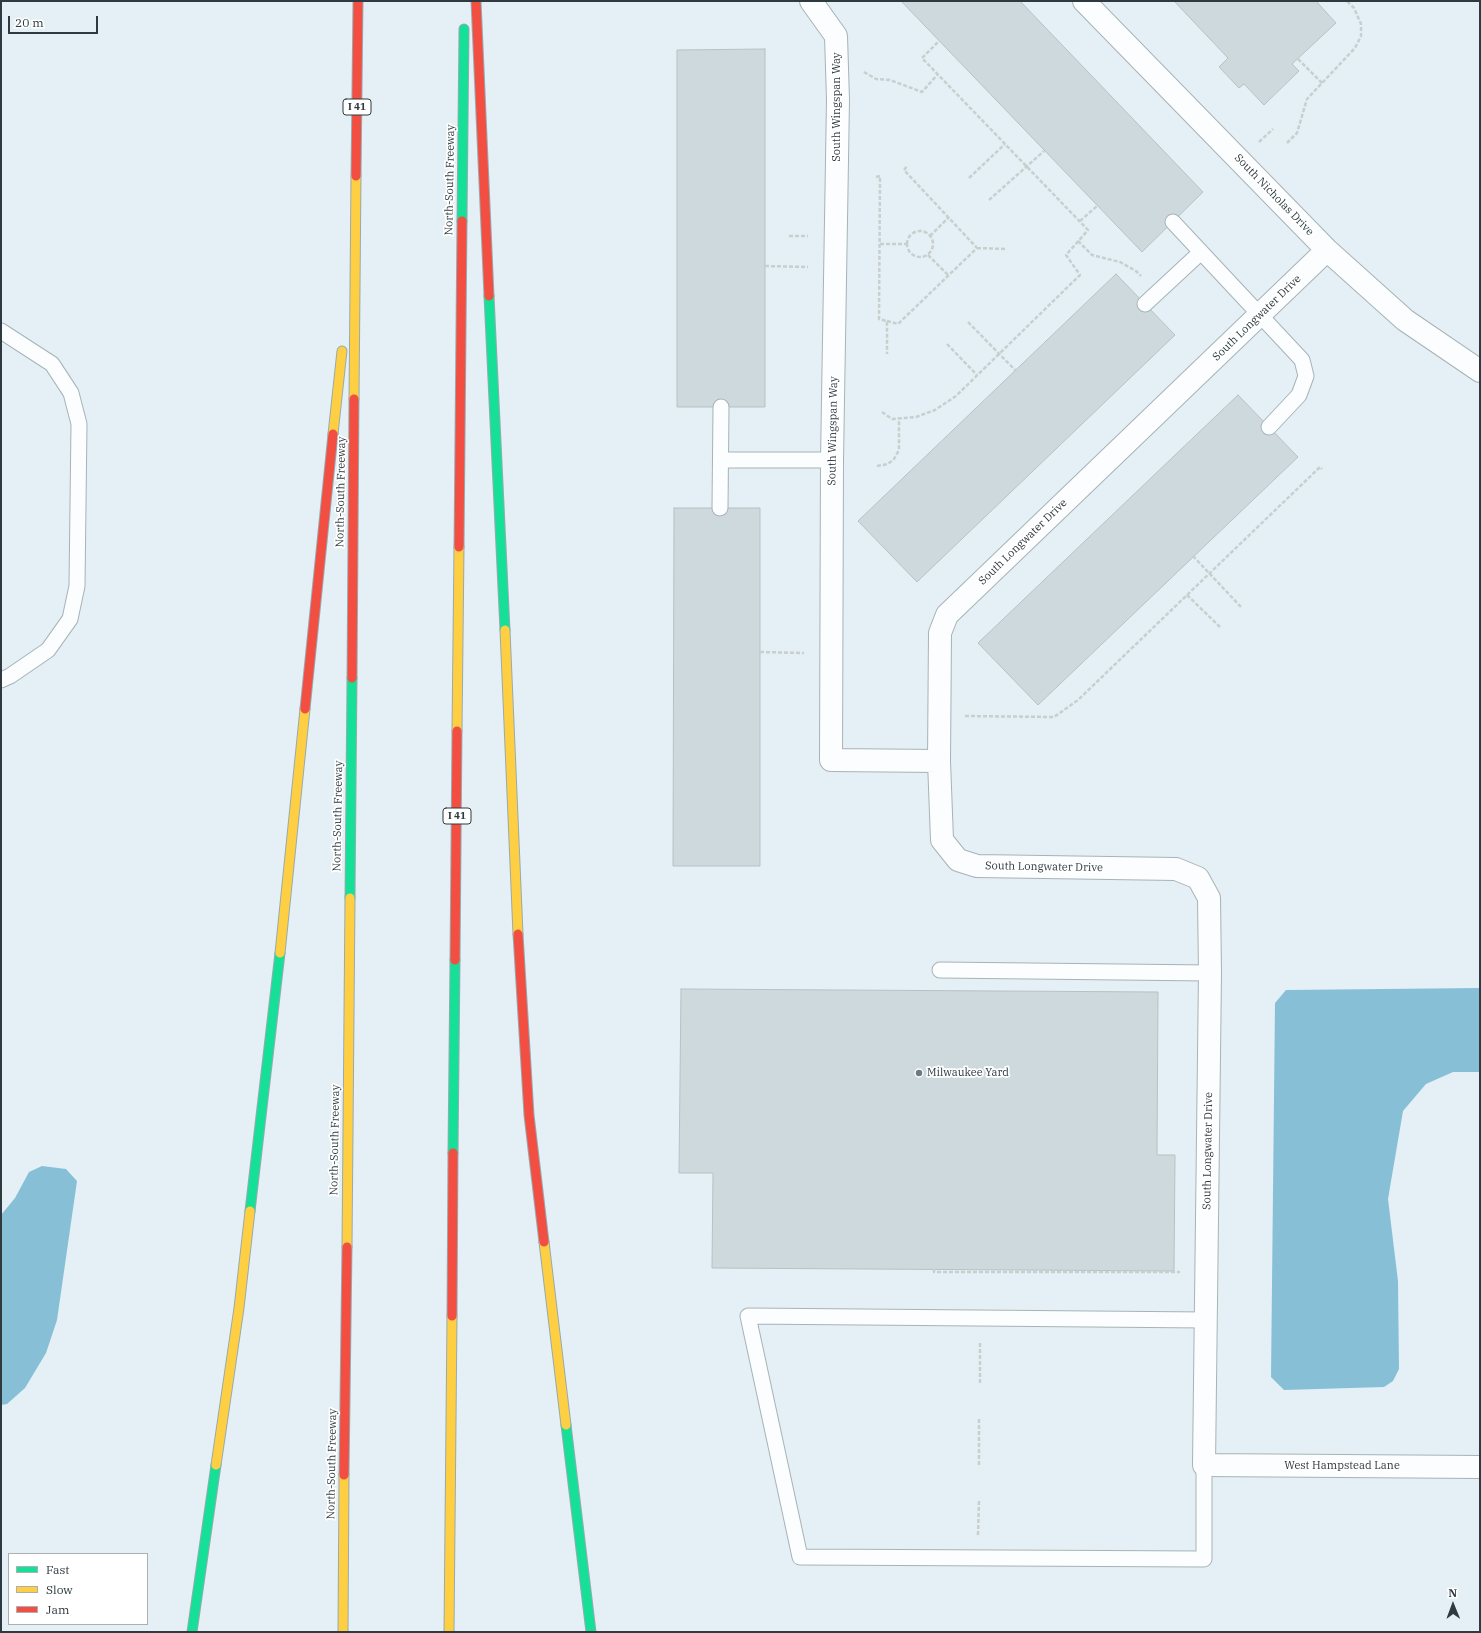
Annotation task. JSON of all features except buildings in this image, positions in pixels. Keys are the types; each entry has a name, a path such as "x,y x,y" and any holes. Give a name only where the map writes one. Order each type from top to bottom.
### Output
{"highway":[{"name":"North-South Freeway","path":"343,1632 358,1"},
{"path":"476,1 518,918 529,1115 591,1632"},
{"name":"North-South Freeway","path":"449,1632 464,17"},
{"path":"346,314 356,212"},
{"path":"192,1632 239,1308 273,1021 343,338"}],"street":[{"name":"South Wingspan Way","path":"811,1 836,36 838,100 832,460 831,760 939,761"},
{"name":"South Nicholas Drive","path":"1084,1 1327,250 1405,320 1480,372"},
{"name":"South Longwater Drive","path":"1204,1465 1210,973 1209,898 1198,878 1176,869 976,866 958,860 942,840 939,761 940,633 948,615 1327,250"},
{"name":"West Hampstead Lane","path":"1204,1465 1480,1467"}],"lane":[{"path":"1173,222 1302,360 1306,376 1299,395 1269,427"},
{"path":"1145,304 1201,252"},
{"path":"1,331 52,364 71,392 79,424 77,586 70,619 48,650 10,676 1,680"},
{"path":"720,508 721,407"},
{"path":"721,460 832,460"},
{"path":"940,970 1210,973"},
{"path":"1204,1465 1204,1560 800,1556 748,1316 1206,1320"}],"path":[{"path":"1287,143 1297,133 1307,98 1355,48 1362,36 1361,24 1354,8 1348,1"},
{"path":"882,412 892,419 916,417 935,410 956,396 1080,275 1066,255 1088,230 922,58 939,41"},
{"path":"1298,59 1322,83"},
{"path":"861,69 865,74 876,78 890,80 922,92 938,74"},
{"path":"968,178 1005,144"},
{"path":"989,200 1044,151"},
{"path":"907,166 904,170 978,248 1005,249"},
{"path":"876,176 880,176 879,319 898,324 978,248"},
{"path":"1080,222 1097,206"},
{"path":"930,236 949,217"},
{"path":"916,232 924,232 930,236 933,244 928,255 920,257 913,255 907,244 909,236 916,232"},
{"path":"1078,242 1092,255 1120,262"},
{"path":"880,244 907,244"},
{"path":"928,255 949,276"},
{"path":"765,266 835,267"},
{"path":"887,321 887,354"},
{"path":"968,322 1016,370"},
{"path":"947,344 978,375"},
{"path":"877,466 888,464 894,459 899,450 899,419"},
{"path":"958,716 1054,717 1078,700 1320,467 1322,469"},
{"path":"1193,556 1241,607"},
{"path":"1187,594 1220,627"},
{"path":"760,652 831,653"},
{"path":"934,1269 934,1272 1180,1273 1180,1267"},
{"path":"980,1335 980,1383"},
{"path":"979,1417 979,1465"},
{"path":"978,1558 979,1500"}],"water":[{"path":"1480,988 1480,1072 1453,1072 1426,1084 1403,1111 1388,1199 1398,1281 1399,1369 1393,1381 1384,1387 1284,1390 1271,1377 1275,1003 1286,990"},
{"path":"42,1166 66,1169 77,1181 57,1320 46,1353 25,1388 7,1404 1,1405 1,1215 15,1198 29,1172"}],"traffic: fast":[{"path":"462,221 464,29"},
{"path":"489,296 505,630"},
{"path":"350,898 352,678"},
{"path":"250,1211 280,953"},
{"path":"453,1153 455,960"},
{"path":"566,1425 591,1632"},
{"path":"192,1632 216,1465"}],"traffic: slow":[{"path":"354,399 356,176"},
{"path":"333,434 342,351"},
{"path":"457,731 459,547"},
{"path":"505,630 518,934"},
{"path":"280,953 305,709"},
{"path":"347,1247 350,898"},
{"path":"216,1465 239,1308 250,1211"},
{"path":"544,1242 566,1425"},
{"path":"449,1632 452,1316"},
{"path":"343,1632 344,1475"}],"traffic: jam":[{"path":"356,176 358,1"},
{"path":"476,1 489,296"},
{"path":"459,547 462,221"},
{"path":"352,678 354,399"},
{"path":"305,709 333,434"},
{"path":"455,960 457,731"},
{"path":"518,934 529,1115 544,1242"},
{"path":"452,1316 453,1153"},
{"path":"344,1475 347,1247"}],"place":[{"name":"Milwaukee Yard","path":"919,1073"}]}
